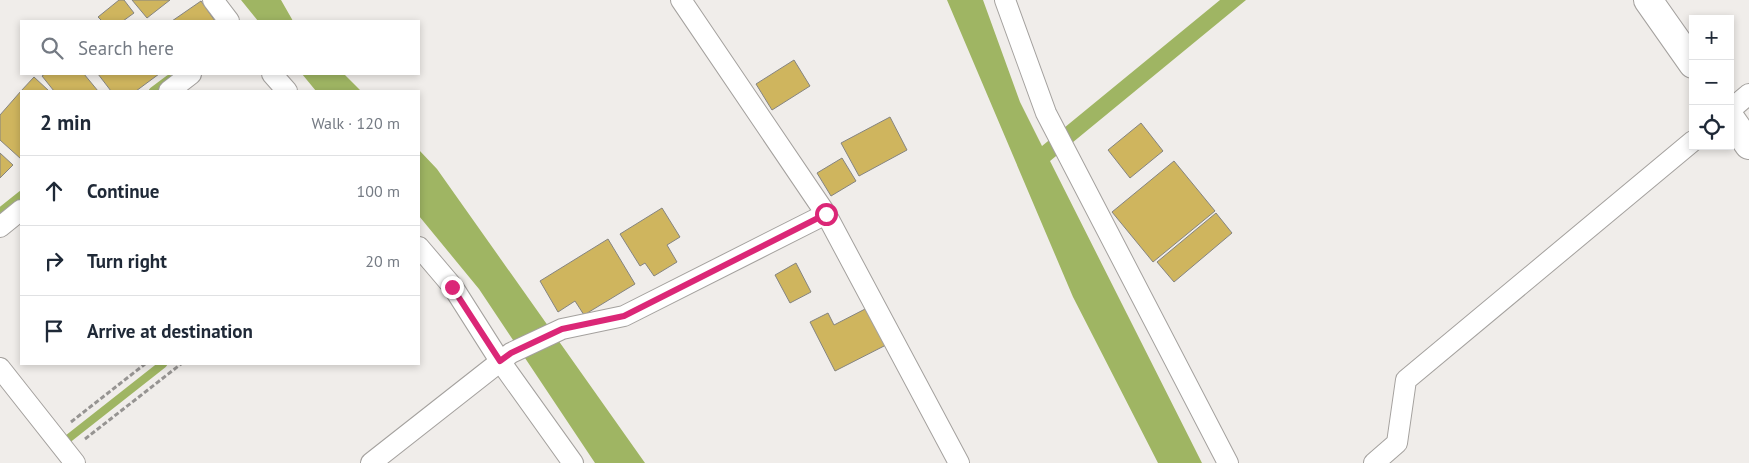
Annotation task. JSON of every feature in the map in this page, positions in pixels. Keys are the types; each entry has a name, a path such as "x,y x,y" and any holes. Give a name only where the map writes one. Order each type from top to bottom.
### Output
{"main road":[{"path":"1648,0 1690,60"},
{"path":"1734,124 1749,145"}],"street":[{"path":"213,0 228,20"},
{"path":"681,0 826,214 959,463"},
{"path":"1004,0 1054,130 1228,463"},
{"path":"170,90 190,75"},
{"path":"273,75 286,90"},
{"path":"1734,107 1749,94"},
{"path":"1374,463 1397,442 1406,380 1689,144"},
{"path":"0,227 20,211"},
{"path":"371,463 506,357 562,329 624,316 826,214"},
{"path":"420,248 506,357 572,463"},
{"path":"0,368 71,458"}],"path":[{"path":"54,436 144,365"},
{"path":"71,458 180,365"}],"shaded area":[{"path":"241,0 281,0 292,20 257,20"},
{"path":"947,0 983,0 1020,102 1042,146 1220,0 1246,0 1050,161 1202,463 1158,463 1073,297"},
{"path":"303,75 345,75 360,90 315,90"},
{"path":"420,151 437,169 645,463 595,463 479,289 420,217"}],"building":[{"path":"119,0 124,0 134,13 124,20 101,20 98,17"},
{"path":"132,0 170,0 147,18"},
{"path":"201,1 214,20 173,20"},
{"path":"794,60 810,86 772,110 756,84"},
{"path":"85,75 97,90 53,90 42,76"},
{"path":"99,75 158,75 137,90 110,90"},
{"path":"34,77 48,90 22,90"},
{"path":"20,92 20,158 0,140 0,115"},
{"path":"890,117 907,150 859,176 841,143"},
{"path":"1141,123 1163,151 1130,178 1108,150"},
{"path":"0,153 13,165 0,178"},
{"path":"842,158 856,181 831,196 817,173"},
{"path":"1174,161 1215,211 1153,262 1112,212"},
{"path":"662,208 680,237 667,245 677,262 654,276 645,263 640,266 620,234"},
{"path":"1216,213 1232,233 1174,282 1157,262"},
{"path":"608,239 635,284 584,315 575,301 558,312 540,281"},
{"path":"796,263 811,292 790,303 775,275"},
{"path":"869,307 888,344 835,371 810,322 828,313 834,325"}],"waterway":[{"path":"154,90 169,79"},
{"path":"0,212 20,196"},
{"path":"69,438 162,365"}],"route":[{"path":"452,287 500,361 511,353 562,329 624,316 826,214"}]}
